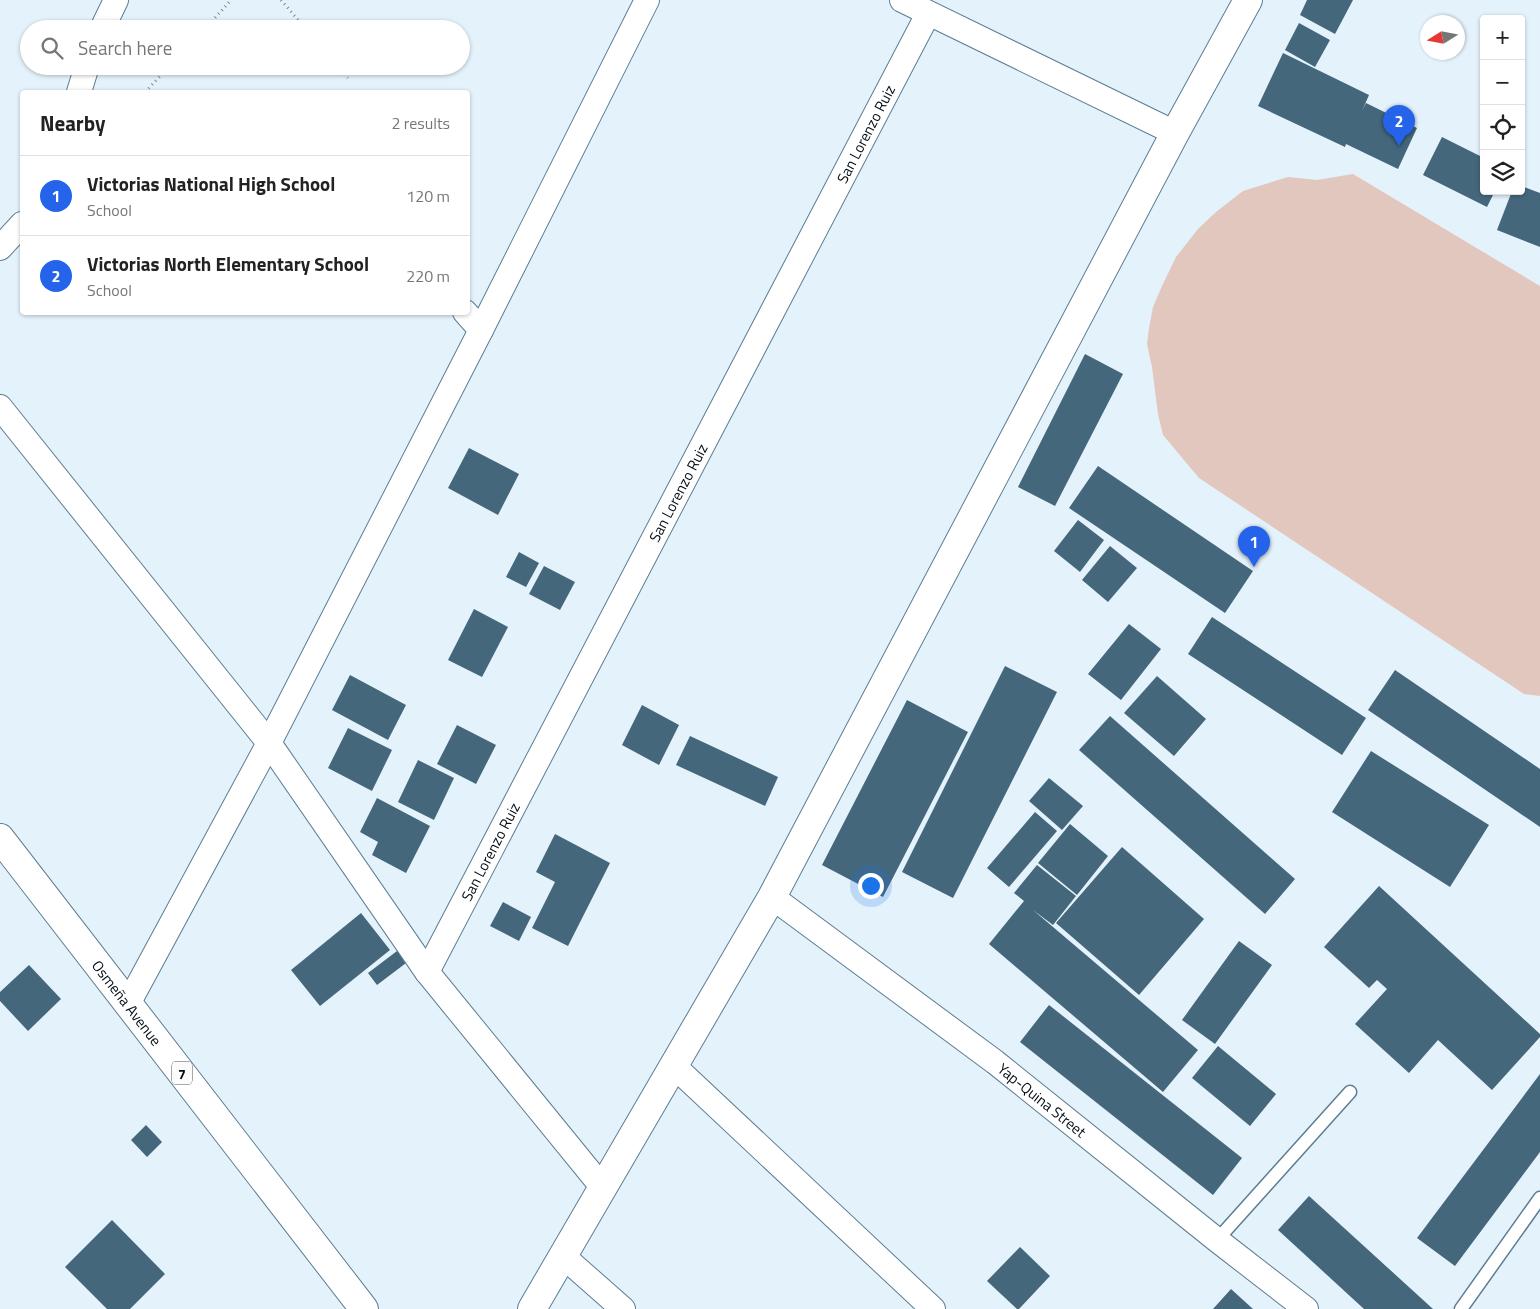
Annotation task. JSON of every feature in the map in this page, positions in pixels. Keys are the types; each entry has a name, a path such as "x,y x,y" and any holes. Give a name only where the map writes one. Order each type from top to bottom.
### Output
{"street":[{"path":"106,20 116,0"},
{"path":"128,1004 269,743 482,330 647,0"},
{"path":"902,0 1175,133"},
{"path":"532,1309 772,897 1175,133 1248,0"},
{"name":"San Lorenzo Ruiz","path":"427,972 928,14"},
{"path":"80,90 84,75"},
{"path":"0,248 20,226"},
{"path":"468,315 482,330"},
{"path":"0,407 269,743 427,972 603,1188"},
{"name":"Osmeña Avenue","path":"0,838 364,1309"},
{"name":"Yap-Quina Street","path":"772,897 995,1062 1306,1309"},
{"path":"674,1066 933,1309"},
{"path":"564,1257 623,1309"}],"lane":[{"path":"1217,1240 1350,1092"},
{"path":"1461,1309 1540,1198"}],"path":[{"path":"213,20 231,0"},
{"path":"280,0 298,20"},
{"path":"148,90 162,75"}],"shaded area":[{"path":"1353,174 1540,286 1540,696 1524,694 1199,478 1163,435 1147,344 1153,307 1176,257 1198,229 1243,191 1288,177 1317,180"}],"building":[{"path":"1307,0 1353,0 1335,34 1300,15"},
{"path":"1299,23 1330,40 1315,67 1285,50"},
{"path":"1283,53 1369,95 1362,111 1366,103 1417,128 1398,169 1346,144 1345,147 1258,106"},
{"path":"1442,137 1480,156 1480,195 1493,195 1487,207 1423,175"},
{"path":"1525,187 1540,193 1540,247 1497,230 1510,195 1525,195"},
{"path":"1085,354 1123,374 1055,506 1018,487"},
{"path":"469,448 519,474 498,515 448,488"},
{"path":"1098,466 1253,571 1225,613 1069,508"},
{"path":"1078,520 1104,540 1080,572 1054,551"},
{"path":"1110,546 1137,568 1108,602 1082,580"},
{"path":"519,552 539,563 526,587 506,577"},
{"path":"544,566 575,582 560,610 529,594"},
{"path":"474,609 508,627 482,677 448,660"},
{"path":"1212,617 1366,718 1342,755 1188,654"},
{"path":"1129,624 1161,649 1121,700 1088,674"},
{"path":"1005,666 1057,692 953,898 902,872"},
{"path":"1395,670 1540,769 1540,827 1368,710"},
{"path":"350,675 406,705 388,740 332,710"},
{"path":"1157,676 1206,719 1174,756 1124,713"},
{"path":"907,700 968,732 883,897 822,865"},
{"path":"642,705 679,725 659,765 622,745"},
{"path":"1110,716 1295,879 1265,914 1079,750"},
{"path":"457,725 496,745 476,784 437,764"},
{"path":"348,728 392,750 372,791 328,768"},
{"path":"690,736 778,777 765,806 676,765"},
{"path":"1371,751 1489,825 1450,887 1332,812"},
{"path":"418,760 454,778 434,820 398,802"},
{"path":"1049,778 1083,806 1062,830 1029,801"},
{"path":"377,798 430,826 406,873 372,855 378,842 360,832"},
{"path":"1035,812 1057,831 1009,887 987,868"},
{"path":"1070,824 1108,856 1077,895 1038,863"},
{"path":"555,834 610,863 568,946 532,928 555,882 536,872"},
{"path":"1122,847 1204,919 1139,995 1056,923"},
{"path":"1037,865 1076,896 1053,925 1033,910 1198,1050 1163,1092 989,944 1024,901 1014,893"},
{"path":"1379,886 1540,1034 1540,1037 1492,1090 1438,1040 1409,1073 1355,1024 1387,989 1377,980 1369,988 1324,947"},
{"path":"503,902 531,917 519,941 490,926"},
{"path":"361,913 390,950 320,1006 291,970"},
{"path":"1239,941 1272,965 1215,1044 1182,1020"},
{"path":"401,948 410,960 377,985 368,973"},
{"path":"29,965 61,999 28,1031 0,1001 0,992"},
{"path":"1049,1005 1242,1158 1213,1195 1020,1042"},
{"path":"1218,1046 1276,1094 1250,1126 1192,1078"},
{"path":"1540,1074 1540,1152 1455,1266 1417,1238"},
{"path":"146,1125 162,1142 147,1157 131,1140"},
{"path":"1309,1196 1433,1309 1364,1309 1278,1230"},
{"path":"112,1220 165,1274 130,1309 107,1309 65,1267"},
{"path":"1020,1247 1050,1276 1017,1309 987,1281"},
{"path":"1231,1289 1253,1309 1213,1309"}],"place":[{"name":"Victorias North Elementary School","path":"1399,146"},
{"name":"Victorias National High School","path":"1254,567"}]}
